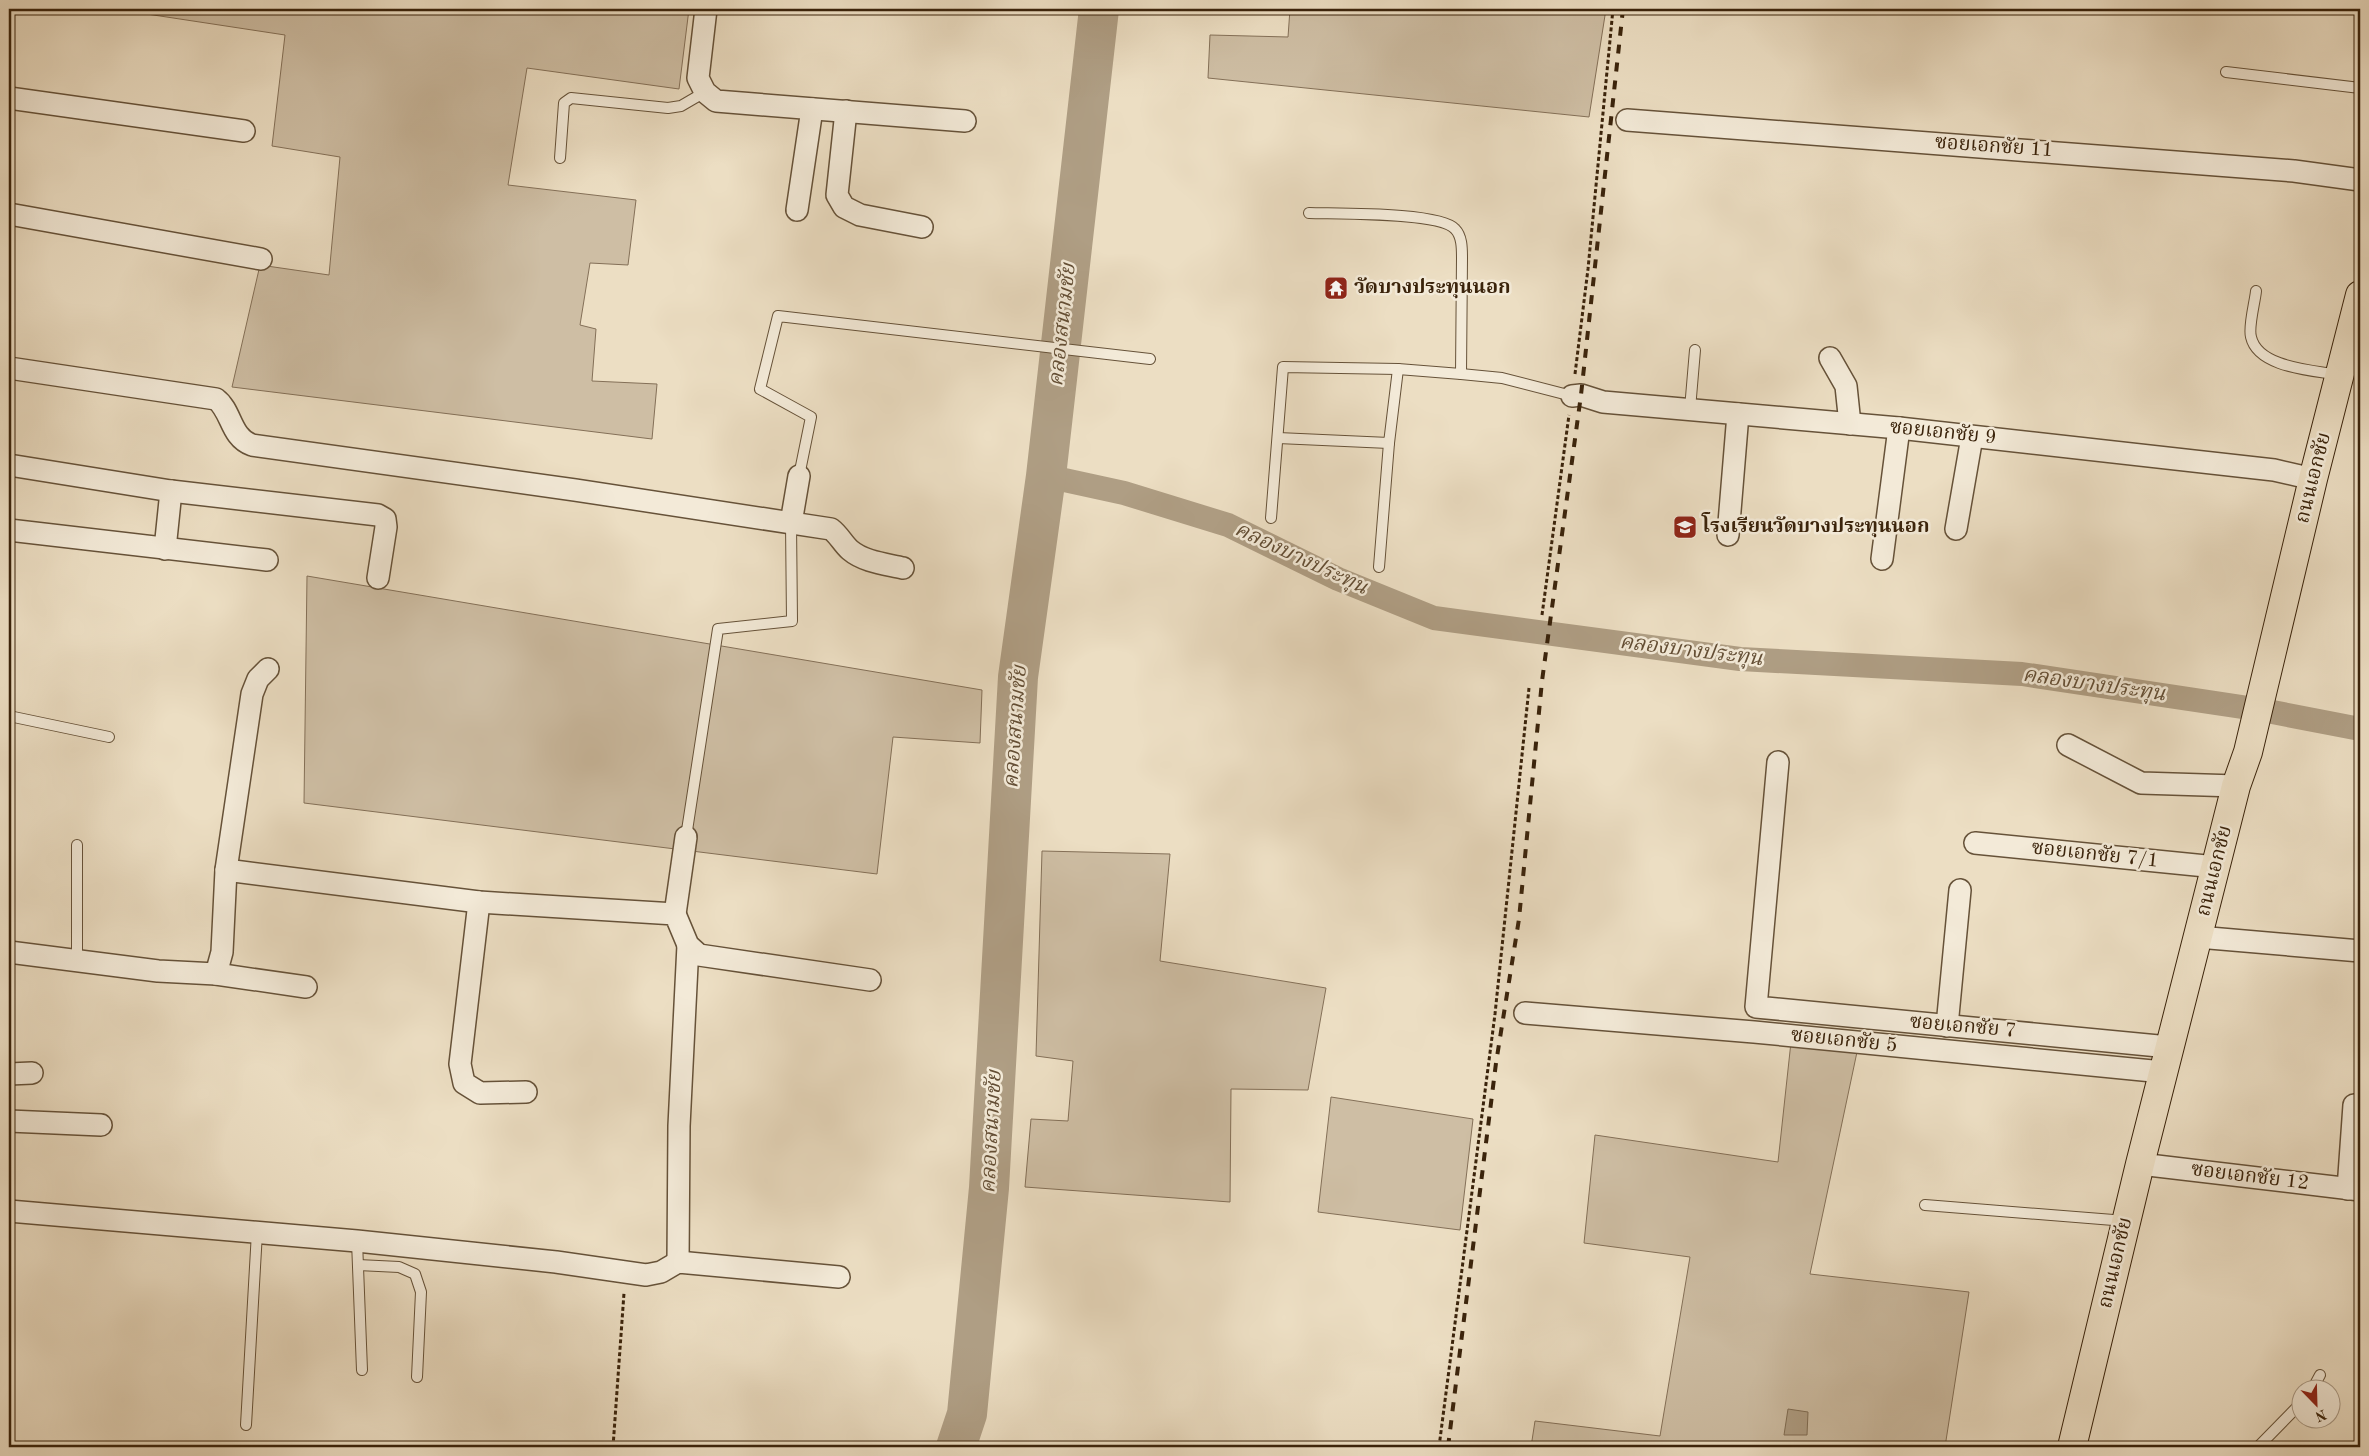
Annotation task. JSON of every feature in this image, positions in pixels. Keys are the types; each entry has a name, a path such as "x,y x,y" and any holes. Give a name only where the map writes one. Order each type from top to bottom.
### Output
{"main road":[{"name":"ถนนเอกชัย","path":"2072,1447 2166,1060 2236,786 2248,752 2313,479 2360,299"}],"street":[{"path":"706,9 698,78 705,92 716,101 965,120"},
{"path":"9,98 244,131"},
{"path":"797,210 812,109"},
{"path":"846,110 837,195 844,207 860,215 922,226"},
{"name":"ซอยเอกชัย 11","path":"1627,120 2294,171 2360,180"},
{"path":"9,214 261,259"},
{"path":"1830,358 1846,386 1850,424"},
{"path":"9,368 216,399 223,404 230,422 243,442 252,445 575,490 831,529 840,536 849,549 863,558 903,568"},
{"name":"ซอยเอกชัย 9","path":"1572,396 1581,395 1603,402 1898,428 2274,470 2313,479"},
{"path":"1728,536 1738,414"},
{"path":"1882,558 1898,428"},
{"path":"1956,529 1972,437"},
{"path":"9,465 171,491 378,514 385,519 386,527 378,578"},
{"path":"791,523 799,476"},
{"path":"165,549 171,491"},
{"path":"9,530 267,560"},
{"path":"216,974 222,952 226,870 252,694 258,679 268,670"},
{"path":"2068,745 2141,783 2236,786"},
{"name":"ซอยเอกชัย 7","path":"1778,762 1756,1007 1947,1026 2166,1060"},
{"path":"686,837 675,914 688,945 698,955 870,980"},
{"name":"ซอยเอกชัย 7/1","path":"1975,843 2216,868"},
{"path":"226,870 479,902 675,914"},
{"path":"1947,1026 1960,890"},
{"path":"479,902 460,1064 464,1083 480,1093 526,1092"},
{"path":"2198,937 2360,951"},
{"path":"678,1262 679,1126 688,945"},
{"path":"9,952 158,971 216,974 306,986"},
{"name":"ซอยเอกชัย 5","path":"1525,1013 1754,1032 2166,1060"},
{"path":"9,1074 32,1073"},
{"path":"2354,1105 2354,1189"},
{"path":"9,1121 101,1125"},
{"name":"ซอยเอกชัย 12","path":"2140,1164 2354,1189"},
{"path":"9,1211 357,1241 556,1262 646,1275 661,1272 678,1262 839,1277"}],"lane":[{"path":"2226,72 2360,88"},
{"path":"560,158 564,103 572,98 668,108 681,106 705,92"},
{"path":"1309,213 1411,217 1445,221 1456,229 1461,240 1462,258 1461,374"},
{"path":"2256,291 2250,336 2258,352 2281,364 2340,375"},
{"path":"799,476 811,417 760,389 778,316 1150,359"},
{"path":"1690,409 1695,350"},
{"path":"1271,518 1283,367 1398,369 1502,378 1572,396"},
{"path":"1379,566 1389,443 1398,369"},
{"path":"1278,438 1389,443"},
{"path":"686,837 718,629 792,621 791,523"},
{"path":"9,716 109,736"},
{"path":"77,845 77,961"},
{"path":"1925,1205 2126,1221"},
{"path":"246,1425 257,1232"},
{"path":"357,1241 362,1370"},
{"path":"358,1265 399,1267 415,1274 421,1292 417,1377"},
{"path":"2258,1447 2292,1412"}],"path":[{"path":"1542,616 1588,269 1613,9"},
{"path":"1439,1447 1495,1014 1529,688"},
{"path":"613,1447 626,1273"}],"shaded area":[{"path":"114,9 689,9 679,89 527,68 508,185 636,200 628,265 590,263 580,325 596,329 592,381 657,384 652,439 232,387 260,265 329,275 340,157 272,146 285,35"},
{"path":"1290,9 1606,9 1589,117 1208,78 1210,35 1288,37"},
{"path":"307,576 982,690 980,743 893,737 877,874 304,803"},
{"path":"1042,851 1170,854 1160,961 1326,988 1308,1090 1231,1089 1230,1202 1025,1187 1031,1119 1068,1121 1073,1061 1036,1056"},
{"path":"1791,1042 1857,1052 1810,1274 1969,1292 1945,1447 1531,1447 1535,1421 1660,1436 1690,1257 1584,1243 1595,1135 1778,1162"},
{"path":"1331,1097 1473,1119 1460,1230 1318,1212"},
{"path":"1788,1409 1808,1412 1807,1435 1784,1435"}],"waterway":[{"name":"คลองสนามชัย","path":"956,1447 967,1414 989,1188 1018,677 1046,476 1099,9"},
{"name":"คลองบางประทุน","path":"1046,476 1124,493 1228,525 1338,579 1434,618 1740,659 2022,674 2262,710 2360,729"}],"railway":[{"path":"1448,1447 1496,1063 1519,919 1542,681 1581,395 1623,9"}],"place":[{"name":"วัดบางประทุนนอก","path":"1336,288"},
{"name":"โรงเรียนวัดบางประทุนนอก","path":"1685,527"}]}
